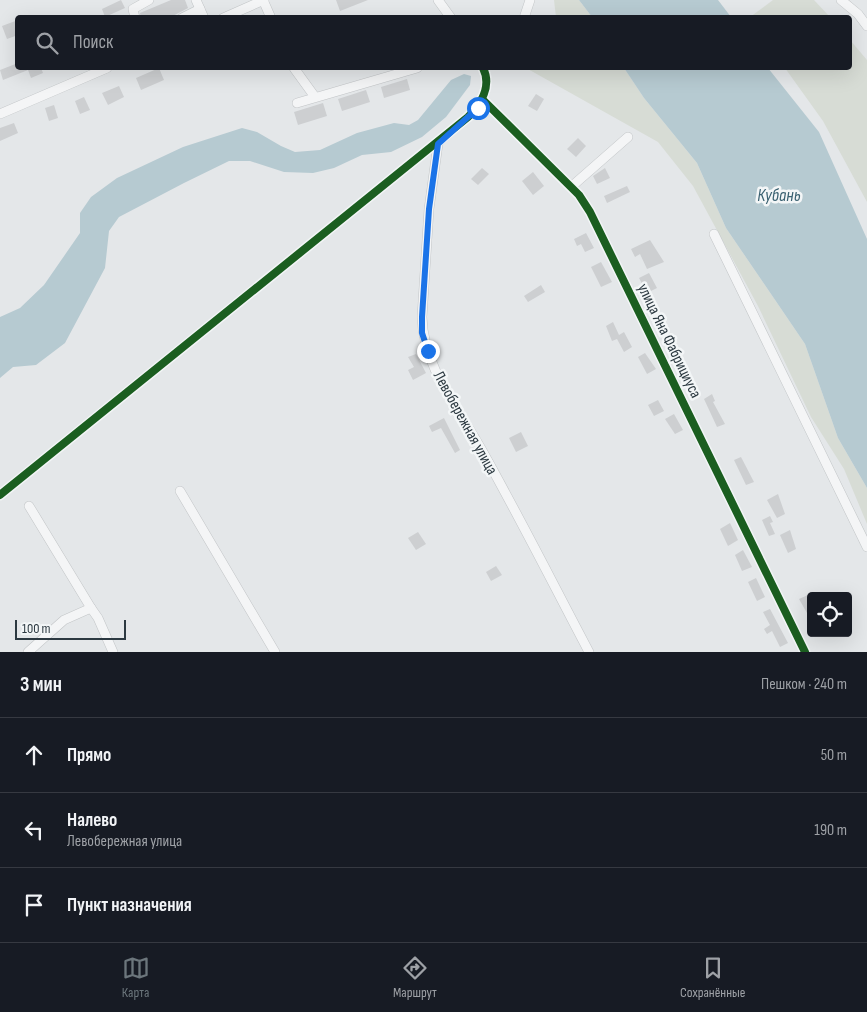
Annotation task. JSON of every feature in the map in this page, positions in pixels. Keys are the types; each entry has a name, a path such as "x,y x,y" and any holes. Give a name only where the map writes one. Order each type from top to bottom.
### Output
{"street":[{"path":"134,15 133,8 149,0"},
{"path":"196,0 202,13"},
{"path":"230,15 263,0 270,15"},
{"path":"438,0 449,15"},
{"path":"525,15 530,0"},
{"path":"841,0 858,14 867,26"},
{"path":"0,114 102,70"},
{"path":"295,70 315,97"},
{"path":"297,103 410,70"},
{"path":"0,495 438,144 468,117 483,100 486,70"},
{"name":"улица Яна Фабрициуса","path":"483,100 571,187 590,212 805,652"},
{"path":"571,187 628,138"},
{"name":"Левобережная улица","path":"438,144 429,209 422,317 425,342 438,376 480,447 589,652"},
{"path":"714,234 867,547"},
{"path":"180,491 274,652"},
{"path":"29,506 98,618 113,652"},
{"path":"28,652 64,620 91,608"}],"shaded area":[{"path":"554,0 579,0 590,15 556,15"},
{"path":"773,0 814,0 828,15 753,15"},
{"path":"852,42 867,60 867,202 823,121 786,70 852,70"},
{"path":"530,70 625,70 644,98 697,163 726,228 805,344 838,438 867,488 867,524 844,469 811,417 758,306 693,186 658,142"}],"water":[{"path":"579,0 718,0 729,15 590,15"},
{"name":"Кубань","path":"625,70 770,70 819,132 867,239 867,488 838,438 805,344 726,228 697,163 644,98"},
{"path":"464,74 471,76 470,85 446,117 422,137 391,152 362,155 334,168 313,173 284,172 250,161 229,161 119,217 109,231 105,268 65,343 36,365 13,367 0,378 0,317 20,308 44,285 80,233 80,213 91,197 117,178 183,147 242,128 257,132 295,152 320,150 357,133 394,123 409,125 418,120 451,80"}],"building":[{"path":"121,0 125,8 109,15 104,15 102,9"},
{"path":"171,0 185,0 188,8 175,15 140,15 140,13"},
{"path":"336,0 368,0 340,11"},
{"path":"15,21 15,36 7,39 2,26"},
{"path":"15,64 15,70 28,70 3,80 0,70"},
{"path":"28,70 42,70 43,73 31,78"},
{"path":"154,70 160,70 164,80 141,90 136,78"},
{"path":"407,79 410,90 384,98 381,87"},
{"path":"119,86 124,97 108,105 102,93"},
{"path":"366,90 370,102 342,111 338,99"},
{"path":"536,94 544,99 537,111 528,106"},
{"path":"84,97 90,110 80,114 75,101"},
{"path":"323,103 327,116 298,125 294,112"},
{"path":"54,105 58,118 49,121 45,108"},
{"path":"14,123 18,133 0,141 0,128"},
{"path":"578,138 586,146 576,157 567,149"},
{"path":"482,168 489,174 478,185 471,179"},
{"path":"605,168 610,178 597,184 593,176"},
{"path":"533,172 544,186 533,195 522,181"},
{"path":"627,186 630,192 607,203 604,196"},
{"path":"586,233 594,248 585,252 581,244 577,246 574,239"},
{"path":"650,240 664,262 647,269 640,254 635,257 631,249"},
{"path":"601,262 612,282 601,287 591,267"},
{"path":"649,273 657,288 647,293 639,278"},
{"path":"541,285 545,292 528,302 524,296"},
{"path":"613,322 619,335 624,332 632,347 624,352 617,339 612,341 606,326"},
{"path":"645,353 656,369 647,374 638,357"},
{"path":"416,354 426,373 413,380 408,370 414,367 408,357"},
{"path":"712,394 715,401 713,402 725,424 717,427 704,399"},
{"path":"658,400 664,411 654,416 648,405"},
{"path":"674,414 683,430 675,434 665,419"},
{"path":"444,418 460,450 455,453 441,428 432,432 429,426"},
{"path":"521,432 528,446 516,452 509,438"},
{"path":"741,457 754,482 746,485 734,460"},
{"path":"778,494 785,514 777,518 767,500"},
{"path":"770,516 773,522 770,523 775,534 769,536 762,520"},
{"path":"730,523 738,540 728,546 720,529"},
{"path":"790,530 796,549 788,553 780,535"},
{"path":"418,532 426,544 416,550 408,538"},
{"path":"743,550 752,567 742,571 735,555"},
{"path":"496,566 502,575 491,581 486,572"},
{"path":"756,578 765,597 757,601 748,582"},
{"path":"807,595 807,613 799,599"},
{"path":"770,609 788,643 780,647 772,631 767,634 764,629 770,625 763,612"}],"cycle path":[{"path":"0,495 468,117 481,101 486,88 484,70"},
{"path":"483,100 579,195 590,212 805,652"}],"route":[{"path":"428,351 422,333 422,317 429,209 438,144 478,108"}]}
